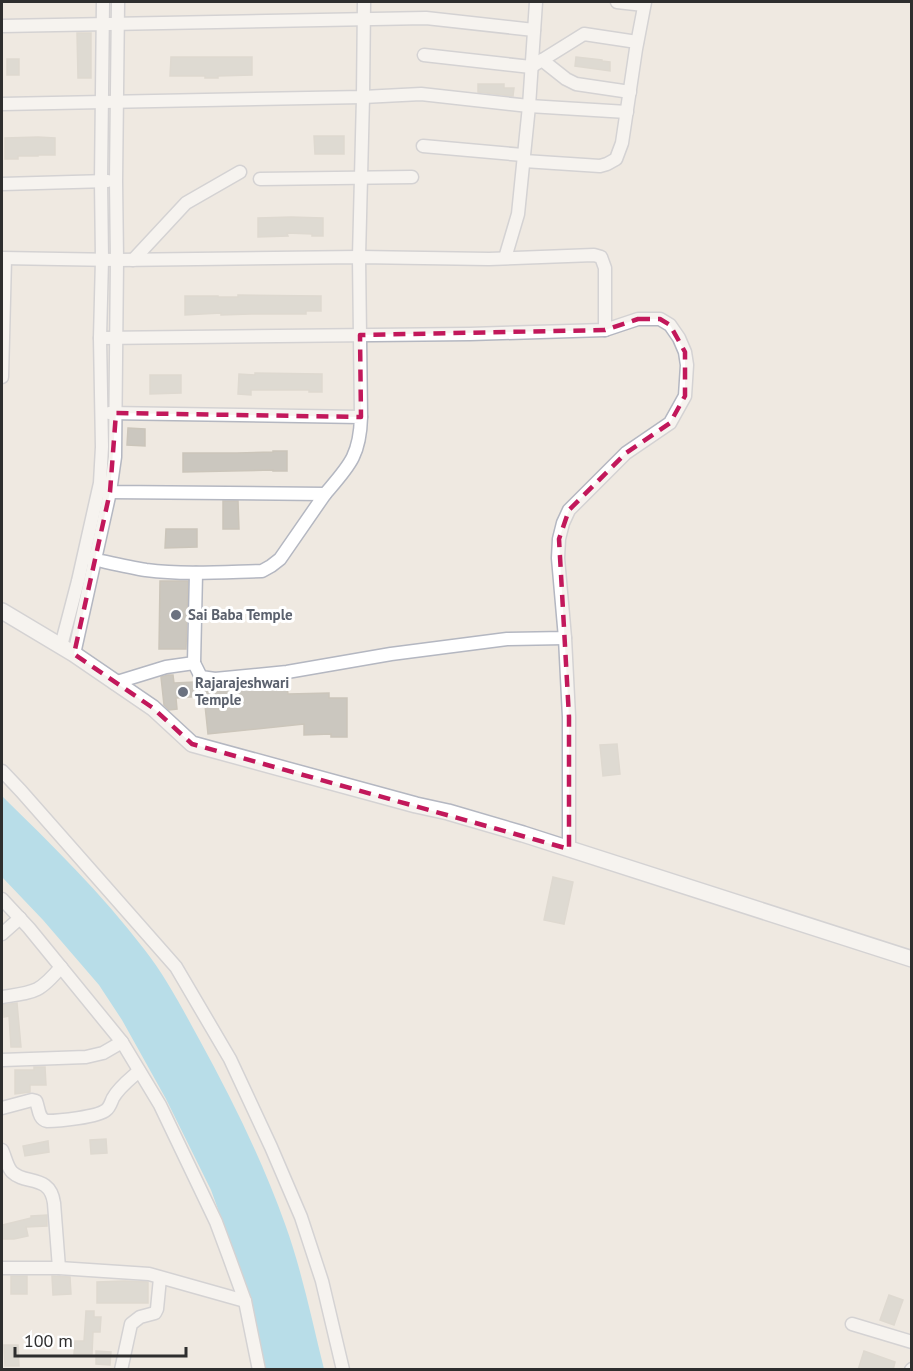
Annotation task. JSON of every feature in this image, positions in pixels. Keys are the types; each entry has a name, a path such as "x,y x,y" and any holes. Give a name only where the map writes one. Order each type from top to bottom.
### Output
{"street":[{"path":"103,2 100,338 104,491"},
{"path":"67,650 104,491 115,457 118,2"},
{"path":"90,558 146,570 196,573 262,571 280,559 352,461 359,443 361,417 359,257 364,2"},
{"path":"505,258 518,214 529,106 536,2"},
{"path":"423,146 589,165 607,164 616,159 622,143 644,4 617,2"},
{"path":"2,26 426,18 534,30"},
{"path":"424,55 531,67 584,34 637,42"},
{"path":"542,60 566,80 576,84 630,92"},
{"path":"2,104 421,94 529,106 627,112"},
{"path":"133,260 186,203 240,171"},
{"path":"260,179 412,177"},
{"path":"2,184 116,181"},
{"path":"2,377 3,259 505,258 594,255 601,257 605,268 605,330"},
{"path":"100,338 470,334 605,330 638,319 660,319 670,325 685,352 687,365 684,396 679,409 670,423 626,453 569,510 559,539 558,558 569,717 569,849"},
{"path":"102,413 361,417"},
{"path":"104,491 326,494"},
{"path":"196,573 194,663 201,677 215,679 287,672 391,654 507,639 565,638"},
{"path":"2,612 67,650 153,708 192,744 448,812 912,959"},
{"path":"114,683 166,667 194,663"},
{"path":"2,771 176,967 230,1059 301,1217 322,1281 343,1370"},
{"path":"2,899 62,967 122,1042 164,1114 216,1222 245,1301 259,1370"},
{"path":"2,934 20,918"},
{"path":"2,997 36,990 48,983 62,967"},
{"path":"2,1060 86,1057 103,1053 122,1042"},
{"path":"2,1108 36,1101 41,1118 47,1122 94,1115 108,1109 113,1097 139,1071"},
{"path":"2,1149 8,1166 14,1174 37,1181 46,1186 51,1193 54,1203 59,1268"},
{"path":"2,1268 59,1268 140,1273 245,1301"},
{"path":"121,1370 131,1324 140,1317 155,1313 157,1309 160,1278"},
{"path":"852,1324 912,1342"}],"highlighted area":[{"path":"638,319 660,319 670,325 685,352 685,396 679,409 670,423 626,453 569,510 559,539 569,717 569,849 192,744 153,708 74,654 110,492 116,413 361,417 360,335 605,330"}],"water":[{"path":"2,796 94,889 152,960 180,1004 235,1107 276,1200 297,1260 324,1369 264,1369 231,1245 211,1190 166,1099 122,1020 99,985 2,877"}],"building":[{"path":"77,33 91,33 91,78 78,78"},
{"path":"171,57 252,57 252,75 218,76 218,78 170,76"},
{"path":"576,57 610,62 610,71 575,66"},
{"path":"7,59 19,59 19,75 7,75"},
{"path":"478,84 504,84 504,88 514,88 513,96 478,92"},
{"path":"314,136 344,136 344,154 315,154"},
{"path":"5,138 55,138 55,155 18,156 18,159 5,159"},
{"path":"258,218 323,218 323,236 287,233 288,236 258,237"},
{"path":"238,295 321,296 321,311 306,311 306,314 185,315 185,296 238,297"},
{"path":"255,373 322,374 322,392 251,390 251,395 238,394 239,374 255,375"},
{"path":"150,375 181,375 181,393 150,394"},
{"path":"128,428 145,429 145,446 127,445"},
{"path":"287,451 287,471 183,472 183,453"},
{"path":"223,501 238,501 239,529 223,529"},
{"path":"166,529 197,529 197,547 165,548"},
{"name":"Sai Baba Temple","path":"160,581 188,581 186,649 159,649"},
{"path":"173,675 174,683 195,682 199,685 214,687 286,680 288,694 329,693 329,698 347,698 347,737 331,737 331,734 304,735 304,724 208,734 204,696 176,698 177,709 169,710 164,705 161,677"},
{"path":"617,744 620,774 603,776 600,745"},
{"path":"553,877 573,882 564,924 544,920"},
{"path":"17,1003 21,1047 11,1047 9,1016 4,1017 3,1005"},
{"path":"34,1067 45,1067 46,1085 30,1085 30,1092 15,1094 15,1070 34,1070"},
{"path":"106,1139 107,1153 91,1154 90,1140"},
{"path":"48,1141 49,1152 25,1156 23,1146"},
{"path":"47,1215 47,1226 26,1227 28,1236 2,1239 2,1225 31,1218 31,1216"},
{"path":"11,1276 27,1276 27,1294 11,1294"},
{"path":"52,1276 70,1277 71,1294 53,1295"},
{"path":"97,1282 148,1282 148,1303 97,1303"},
{"path":"889,1295 903,1300 894,1325 880,1320"},
{"path":"86,1311 94,1311 94,1317 101,1317 100,1332 93,1332 92,1354 74,1354 75,1341 84,1341"},
{"path":"4,1345 18,1345 19,1366 5,1366"},
{"path":"96,1351 111,1352 110,1365 96,1364"},
{"path":"864,1351 895,1362 893,1370 858,1370"}],"place":[{"name":"Sai Baba Temple","path":"176,615"},
{"name":"Rajarajeshwari Temple","path":"183,692"}]}
